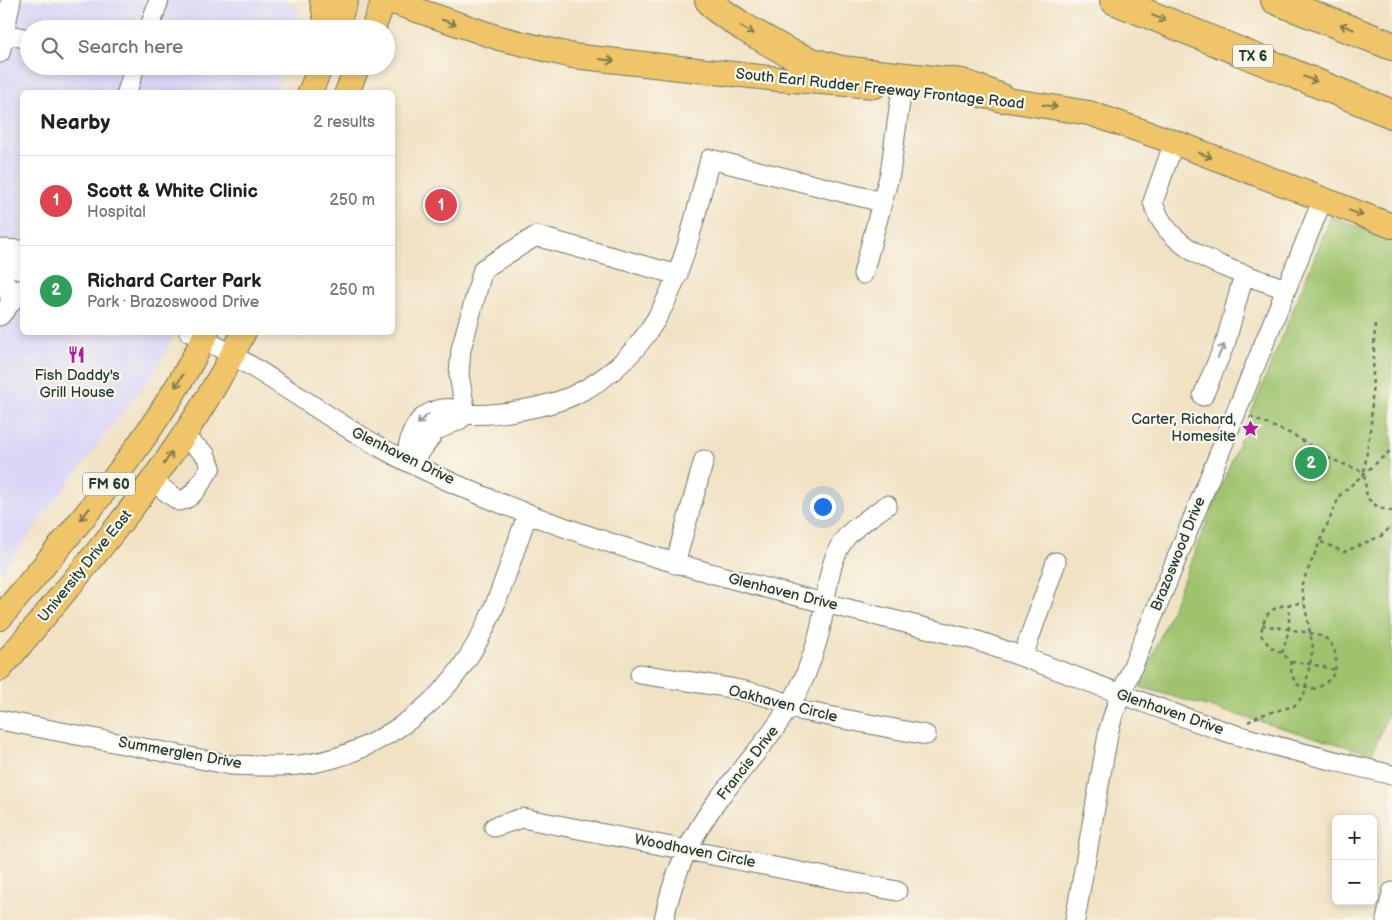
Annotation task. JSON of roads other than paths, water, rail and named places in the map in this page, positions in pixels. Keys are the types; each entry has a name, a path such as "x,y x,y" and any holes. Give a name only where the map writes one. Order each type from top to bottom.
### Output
{"highway":[{"path":"709,0 717,9 745,28 787,52 812,62 841,70 962,83 1002,98"},
{"name":"TX 6","path":"1114,0 1392,114"},
{"path":"1275,0 1392,46"}],"main road":[{"path":"322,0 326,20"},
{"path":"338,20 346,0"},
{"path":"377,20 385,0"},
{"name":"South Earl Rudder Freeway Frontage Road","path":"385,0 499,38 573,56 778,80 902,88 1002,98 1089,113 1174,142 1322,201 1392,226"},
{"path":"311,90 317,75"},
{"path":"348,90 354,75"},
{"name":"FM 60","path":"0,618 146,433 200,335"},
{"name":"University Drive East","path":"0,669 152,482 183,437 233,356 243,335"}],"street":[{"path":"0,53 12,0"},
{"path":"152,20 159,0"},
{"path":"4,34 20,37"},
{"path":"128,90 132,75"},
{"path":"863,274 893,154 902,88"},
{"path":"1174,142 1152,202 1156,215 1175,238 1191,250 1244,274 1286,289"},
{"path":"406,461 421,451 435,431 459,420 466,414 535,408 555,403 574,395 609,375 643,341 655,323 678,275 710,159 882,202"},
{"name":"Brazoswood Drive","path":"1075,920 1109,729 1322,201"},
{"path":"466,414 459,375 460,354 483,269 536,236 678,275"},
{"path":"0,248 20,250"},
{"path":"0,260 20,269"},
{"path":"0,272 7,285 11,302"},
{"path":"1203,396 1226,341 1244,274"},
{"name":"Glenhaven Drive","path":"200,335 347,428 406,461 528,513 605,542 675,564 975,640 1023,656 1121,696 1229,732 1392,776"},
{"path":"152,482 179,501 188,498 194,492 211,467 205,454 183,437"},
{"path":"675,564 704,460"},
{"name":"Francis Drive","path":"664,920 675,880 704,820 774,730 804,676 816,645 824,602 838,550 848,536 887,505"},
{"name":"Summerglen Drive","path":"0,720 231,765 301,765 329,759 367,745 397,729 420,713 444,691 470,656 487,622 528,513"},
{"path":"1023,656 1056,562"},
{"name":"Oakhaven Circle","path":"640,674 763,696 790,704 803,711 926,734"},
{"name":"Woodhaven Circle","path":"494,827 522,818 897,891"},
{"path":"1386,920 1392,892"}],"place":[{"name":"Scott & White Clinic","path":"441,205"},
{"name":"Fish Daddy's Grill House","path":"77,354"},
{"name":"Carter, Richard, Homesite","path":"1250,428"},
{"name":"Richard Carter Park","path":"1311,463"}]}
